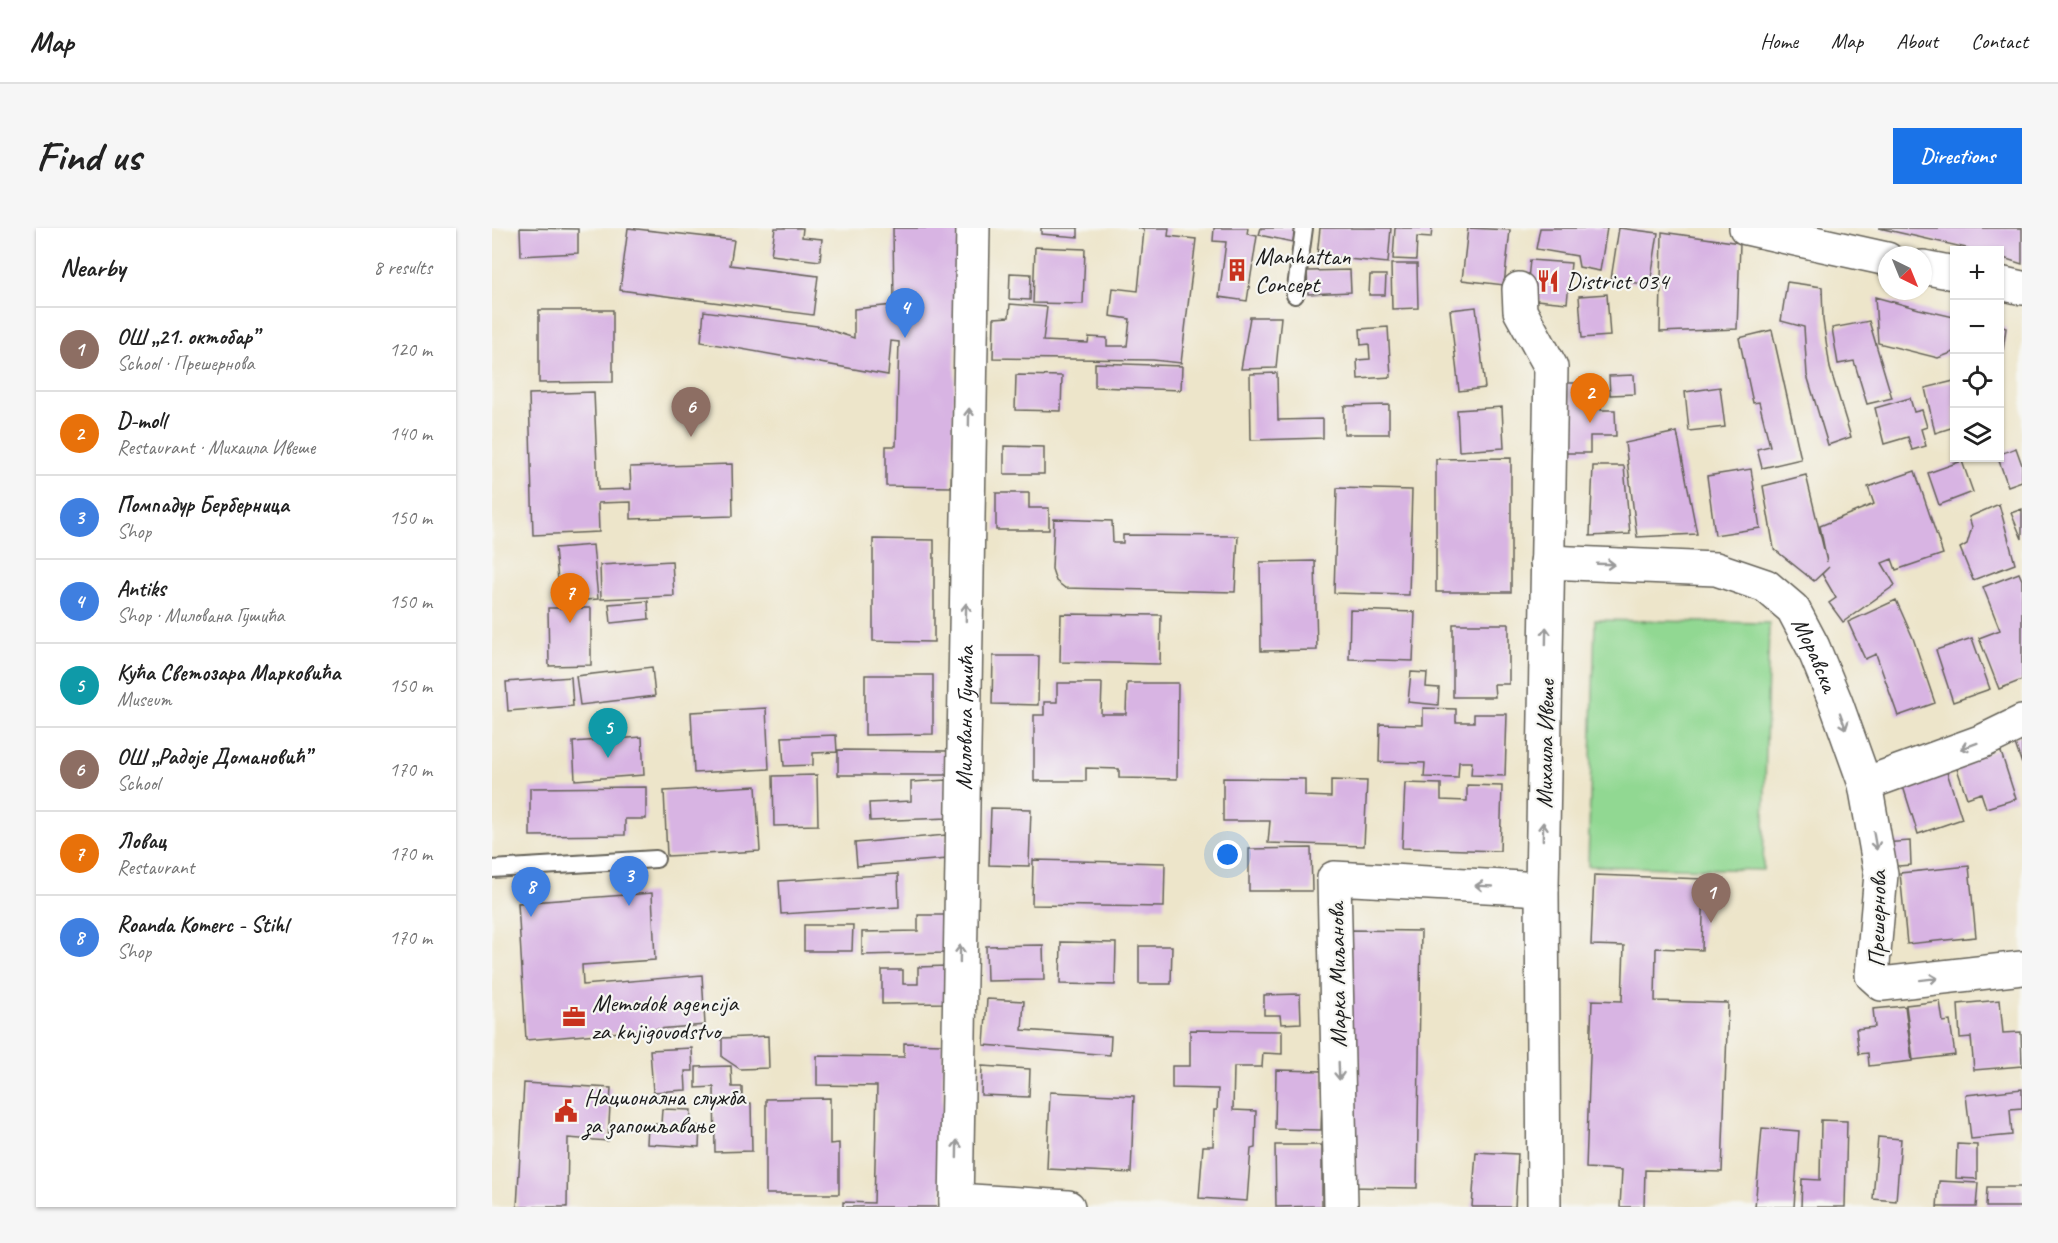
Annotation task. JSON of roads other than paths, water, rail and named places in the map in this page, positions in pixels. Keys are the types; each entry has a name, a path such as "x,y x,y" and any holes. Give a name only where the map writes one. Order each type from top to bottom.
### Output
{"street":[{"name":"Милована Гушића","path":"956,1204 972,228"},
{"path":"1746,228 1878,257"},
{"path":"1932,269 1950,272"},
{"path":"2004,284 2022,288"},
{"name":"Михаила Ивеше","path":"1519,289 1520,311 1551,368 1542,889 1544,1207"},
{"name":"Моравска","path":"1547,562 1716,569 1766,586 1793,609 1813,647 1865,784"},
{"path":"1865,784 1983,741 2022,722"},
{"name":"Прешернова","path":"1865,784 1881,874 1872,975 1882,984 2022,968"},
{"name":"Марка Миљанова","path":"1341,1207 1335,878 1542,889"},
{"path":"956,1204 1068,1207"}],"lane":[{"path":"1295,295 1304,228"},
{"path":"492,870 656,859"}],"place":[{"name":"Manhattan Concept","path":"1237,270"},
{"name":"District 034","path":"1548,281"},
{"name":"Antiks","path":"905,338"},
{"name":"D-moll","path":"1590,423"},
{"name":"ОШ „Радоје Домановић”","path":"691,437"},
{"name":"Ловац","path":"570,623"},
{"name":"Кућа Светозара Марковића","path":"608,758"},
{"name":"Помпадур Берберница","path":"629,906"},
{"name":"Roanda Komerc - Stihl","path":"531,917"},
{"name":"ОШ „21. октобар”","path":"1711,923"},
{"name":"Memodok agencija za knjigovodstvo","path":"574,1017"},
{"name":"Национална служба за запошљавање","path":"566,1111"}]}
